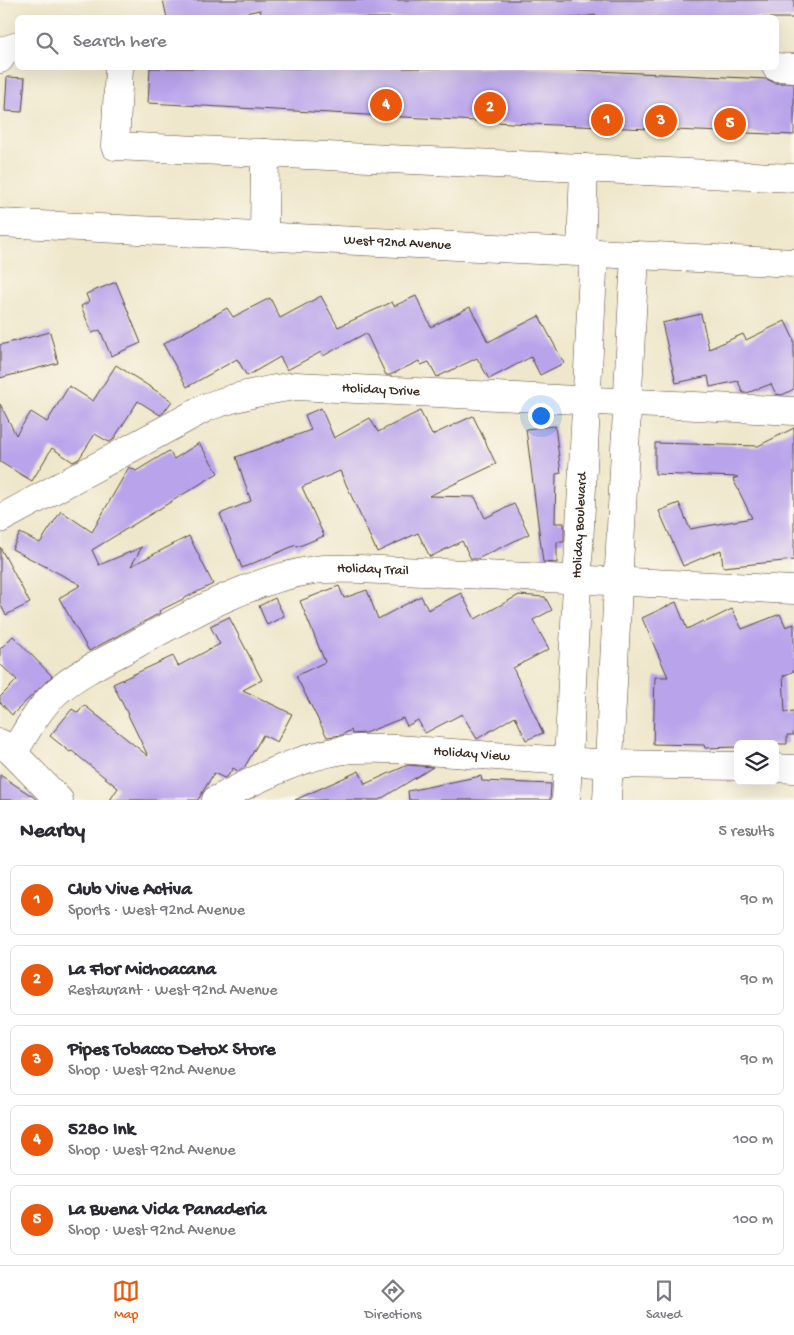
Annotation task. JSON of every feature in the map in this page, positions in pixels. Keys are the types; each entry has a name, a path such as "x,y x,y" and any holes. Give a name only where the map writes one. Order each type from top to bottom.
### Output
{"street":[{"path":"0,59 5,50 15,47"},
{"path":"779,67 794,68"},
{"path":"119,70 115,146 794,178"},
{"path":"264,236 265,154"},
{"name":"Holiday Boulevard","path":"566,800 587,401 588,252 584,168"},
{"name":"West 92nd Avenue","path":"0,223 794,263"},
{"path":"607,800 636,254"},
{"name":"Holiday Drive","path":"0,519 207,407 232,398 296,386 794,411"},
{"name":"Holiday Trail","path":"6,748 60,689 78,676 182,619 234,594 260,583 317,570 360,569 794,590"},
{"path":"6,748 59,800"},
{"name":"Holiday View","path":"216,800 292,763 343,750 398,749 609,764 734,766"},
{"path":"779,768 794,769"}],"building":[{"path":"163,0 794,0 794,18 779,18 779,15 261,15 260,10 235,15 166,15"},
{"path":"150,70 576,70 767,79 775,83 794,83 794,135 531,124 148,103"},
{"path":"7,77 25,78 22,112 5,111"},
{"path":"116,282 141,343 111,356 100,330 92,333 81,306 89,302 86,294"},
{"path":"321,296 338,327 392,302 394,306 416,296 431,327 470,307 488,342 539,316 564,363 540,375 531,357 489,379 477,358 437,377 429,362 421,365 419,361 390,375 386,375 366,333 323,356 321,352 287,370 280,357 247,376 237,359 187,387 163,344 227,308 233,317 270,298 280,318"},
{"path":"701,314 709,349 743,334 746,340 785,321 794,340 794,389 782,395 776,394 771,384 743,393 738,381 710,387 708,376 676,383 662,323"},
{"path":"50,332 58,363 0,378 0,345"},
{"path":"116,365 172,401 164,412 160,415 138,401 113,440 109,442 95,434 79,459 73,462 52,448 32,481 0,462 0,404 16,435 31,412 47,422 69,386 93,401"},
{"path":"321,408 334,438 370,418 378,432 420,411 432,435 473,416 496,464 429,496 475,497 485,518 514,504 529,534 477,559 471,559 462,541 430,557 418,533 377,552 340,471 302,487 324,536 297,547 296,545 242,568 220,514 251,501 236,457 311,430 305,415"},
{"path":"555,426 561,473 556,474 555,523 564,523 564,542 557,542 557,563 543,562 526,429"},
{"path":"794,428 794,560 723,567 721,550 683,566 659,511 679,503 690,529 752,518 733,479 738,477 655,474 655,443 758,446"},
{"path":"199,443 218,473 92,550 99,565 142,547 131,566 189,536 213,584 159,611 160,613 89,651 59,598 81,585 12,549 20,533 40,543 61,511 92,532 129,467 136,471 169,451 174,459"},
{"path":"0,547 30,603 6,615 0,604"},
{"path":"339,586 344,598 367,590 378,619 421,596 428,610 461,593 475,619 519,595 545,597 552,610 533,620 549,649 513,668 543,733 526,740 515,716 477,739 462,714 425,733 418,720 407,726 403,718 365,733 352,734 351,730 342,735 327,737 296,676 325,662 300,601"},
{"path":"275,598 284,616 267,625 259,606"},
{"path":"676,602 687,629 732,609 742,629 780,614 786,627 794,624 794,671 783,676 785,712 794,711 794,735 787,735 787,744 779,744 779,740 734,740 734,747 705,748 704,745 653,744 655,677 668,677 642,618"},
{"path":"229,617 262,680 243,690 292,714 277,742 263,735 244,768 238,771 233,768 228,776 224,778 214,773 198,800 110,800 118,788 50,736 72,709 78,713 84,705 148,756 113,684 173,656 178,666 220,644 210,626"},
{"path":"13,636 52,676 12,715 0,702 0,697 17,680 0,664 0,649"},
{"path":"408,765 433,767 379,800 295,800 359,771 365,784"},
{"path":"0,775 35,798 37,800 0,800"},
{"path":"481,776 482,781 551,784 550,800 409,800 408,791"}],"place":[{"name":"5280 Ink","path":"386,105"},
{"name":"La Flor Michoacana","path":"490,108"},
{"name":"Club Vive Activa","path":"607,120"},
{"name":"Pipes Tobacco Detox Store","path":"661,121"},
{"name":"La Buena Vida Panaderia","path":"730,124"}]}
